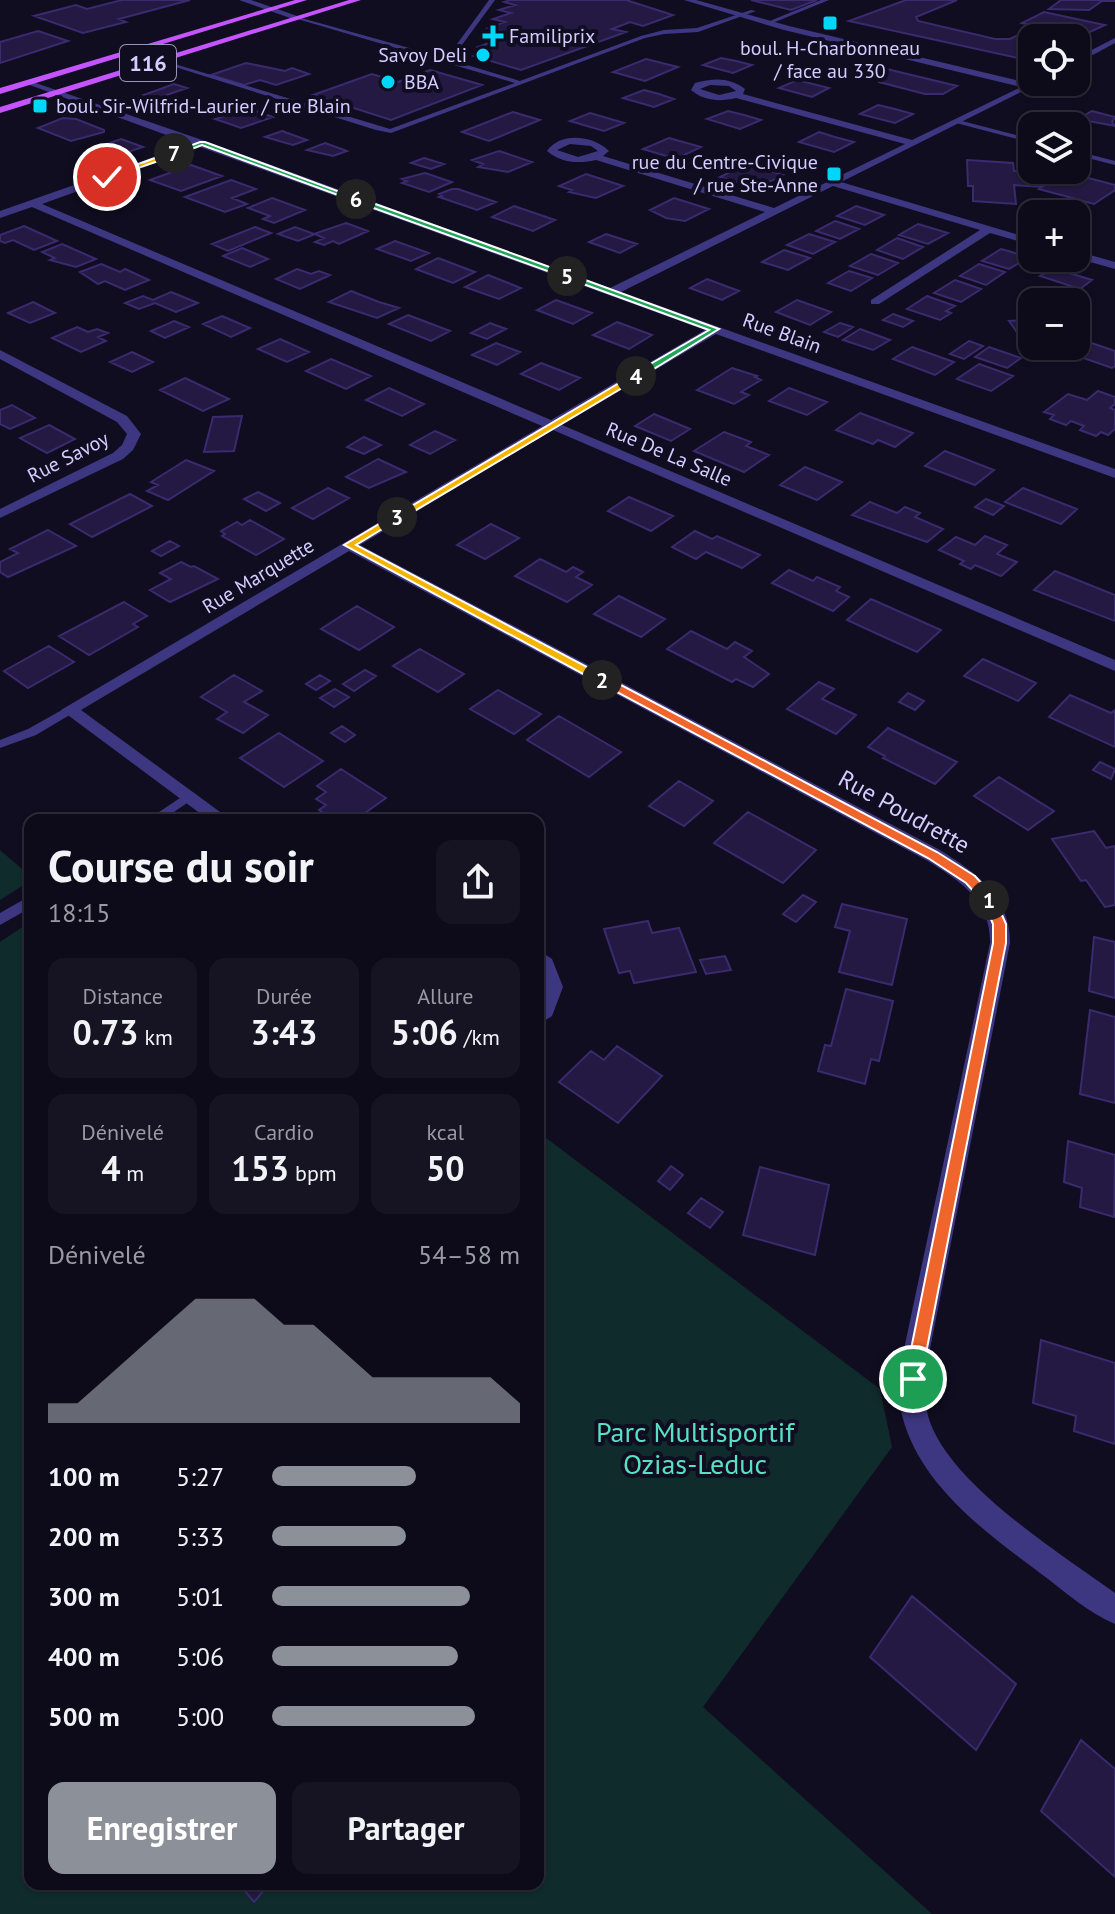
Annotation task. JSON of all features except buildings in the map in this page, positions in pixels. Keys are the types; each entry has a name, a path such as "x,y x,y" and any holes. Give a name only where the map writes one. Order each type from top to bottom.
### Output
{"main road":[{"name":"116","path":"0,91 303,0"},
{"name":"116","path":"0,110 357,0"}],"street":[{"path":"243,0 296,17"},
{"path":"688,0 768,23 1018,79"},
{"path":"714,0 1018,78"},
{"path":"1090,53 1115,40"},
{"name":"Rue Blain","path":"30,82 1115,474"},
{"path":"611,292 1018,90"},
{"path":"737,95 913,143"},
{"path":"0,215 202,143"},
{"path":"597,157 773,211"},
{"path":"833,183 1018,238"},
{"name":"Rue De La Salle","path":"32,203 1115,666"},
{"path":"875,302 989,229"},
{"path":"1090,258 1115,266"},
{"name":"Rue Marquette","path":"69,710 715,329"},
{"name":"Rue Savoy","path":"0,354 122,419 131,426 134,434 128,447 118,456 0,514"},
{"name":"Rue Poudrette","path":"349,545 933,855 970,879 993,905 1000,924 1000,943 913,1379 915,1416 939,1466 960,1488 1115,1610"},
{"path":"69,710 214,814"},
{"path":"544,963 554,988 551,1000 544,1009"}],"lane":[{"path":"439,58 454,52 492,0"},
{"path":"768,23 826,0"},
{"path":"156,60 384,131 401,129 643,37 698,30 753,11"},
{"path":"296,17 522,83"},
{"path":"958,122 1018,137"},
{"path":"1090,157 1115,163"},
{"path":"0,744 32,732 69,710"},
{"path":"162,814 189,796"},
{"path":"0,920 24,905"}],"green space":[{"path":"0,850 24,871 24,885 0,900"},
{"name":"Parc Multisportif Ozias-Leduc","path":"24,926 24,1890 544,1890 544,1137 880,1389 892,1447 703,1707 932,1914 0,1914 0,942"}],"place":[{"name":"boul. H-Charbonneau / face au 330","path":"830,23"},
{"name":"Familiprix","path":"493,36"},
{"name":"Savoy Deli","path":"483,55"},
{"name":"BBA","path":"388,82"},
{"name":"boul. Sir-Wilfrid-Laurier / rue Blain","path":"40,106"},
{"name":"rue du Centre-Civique / rue Ste-Anne","path":"834,174"}],"route":[{"path":"107,177 202,143 715,329 349,545 933,855 970,879 993,905 1000,924 1000,943 913,1379"}]}
